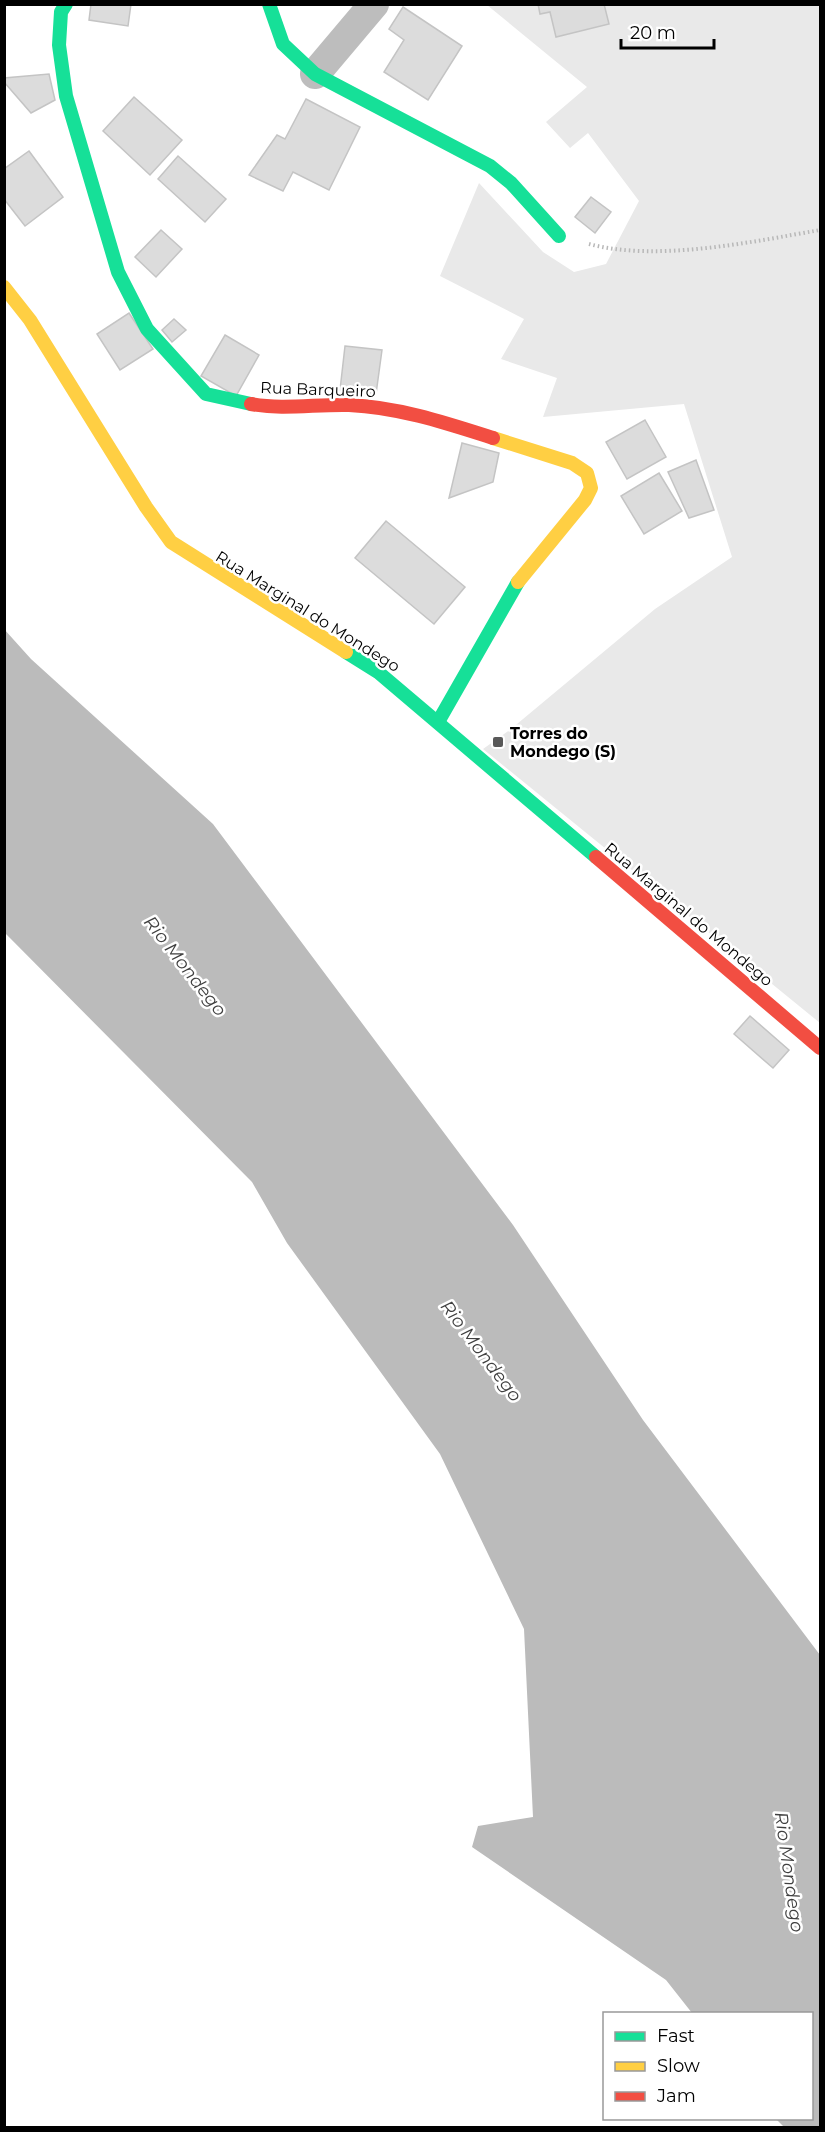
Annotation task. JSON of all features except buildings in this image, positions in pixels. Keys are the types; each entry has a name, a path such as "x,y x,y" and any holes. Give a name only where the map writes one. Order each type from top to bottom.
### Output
{"street":[{"name":"Rua Barqueiro","path":"66,4 61,12 59,45 66,96 118,272 147,329 206,394 268,407 349,405 389,409 448,424 572,463 587,473 591,488 585,500 520,578 438,722"},
{"path":"269,4 283,44 315,74 490,166 511,183 559,236"},
{"path":"315,74 374,4"},
{"name":"Rua Marginal do Mondego","path":"4,287 30,320 146,507 171,542 378,672 820,1048"}],"path":[{"path":"559,236 602,247 650,252 697,248 820,230"}],"shaded area":[{"path":"487,5 820,5 820,1023 483,749 511,729 655,609 732,557 684,404 543,417 557,378 501,359 524,319 440,276 479,183 543,252 574,272 606,264 639,201 588,133 570,148 546,122 587,87"}],"water":[{"name":"Rio Mondego","path":"4,629 31,659 213,824 513,1225 643,1420 820,1655 820,2127 784,2127 777,2120 813,2120 813,2012 691,2012 666,1980 472,1847 478,1826 533,1817 524,1629 440,1454 287,1243 252,1182 5,933"}],"traffic: fast":[{"path":"66,4 61,12 59,45 66,96 118,272 147,329 206,394 251,404"},
{"path":"269,4 283,44 315,74 490,166 511,183 559,236"},
{"path":"438,722 518,582"},
{"path":"346,652 378,672 596,857"}],"traffic: slow":[{"path":"4,287 30,320 146,507 171,542 346,652"},
{"path":"493,438 572,463 587,473 591,488 585,500 518,582"}],"traffic: jam":[{"path":"251,404 287,407 367,406 422,417 493,438"},
{"path":"596,857 820,1048"}],"place":[{"name":"Torres do Mondego (S)","path":"498,742"}]}
